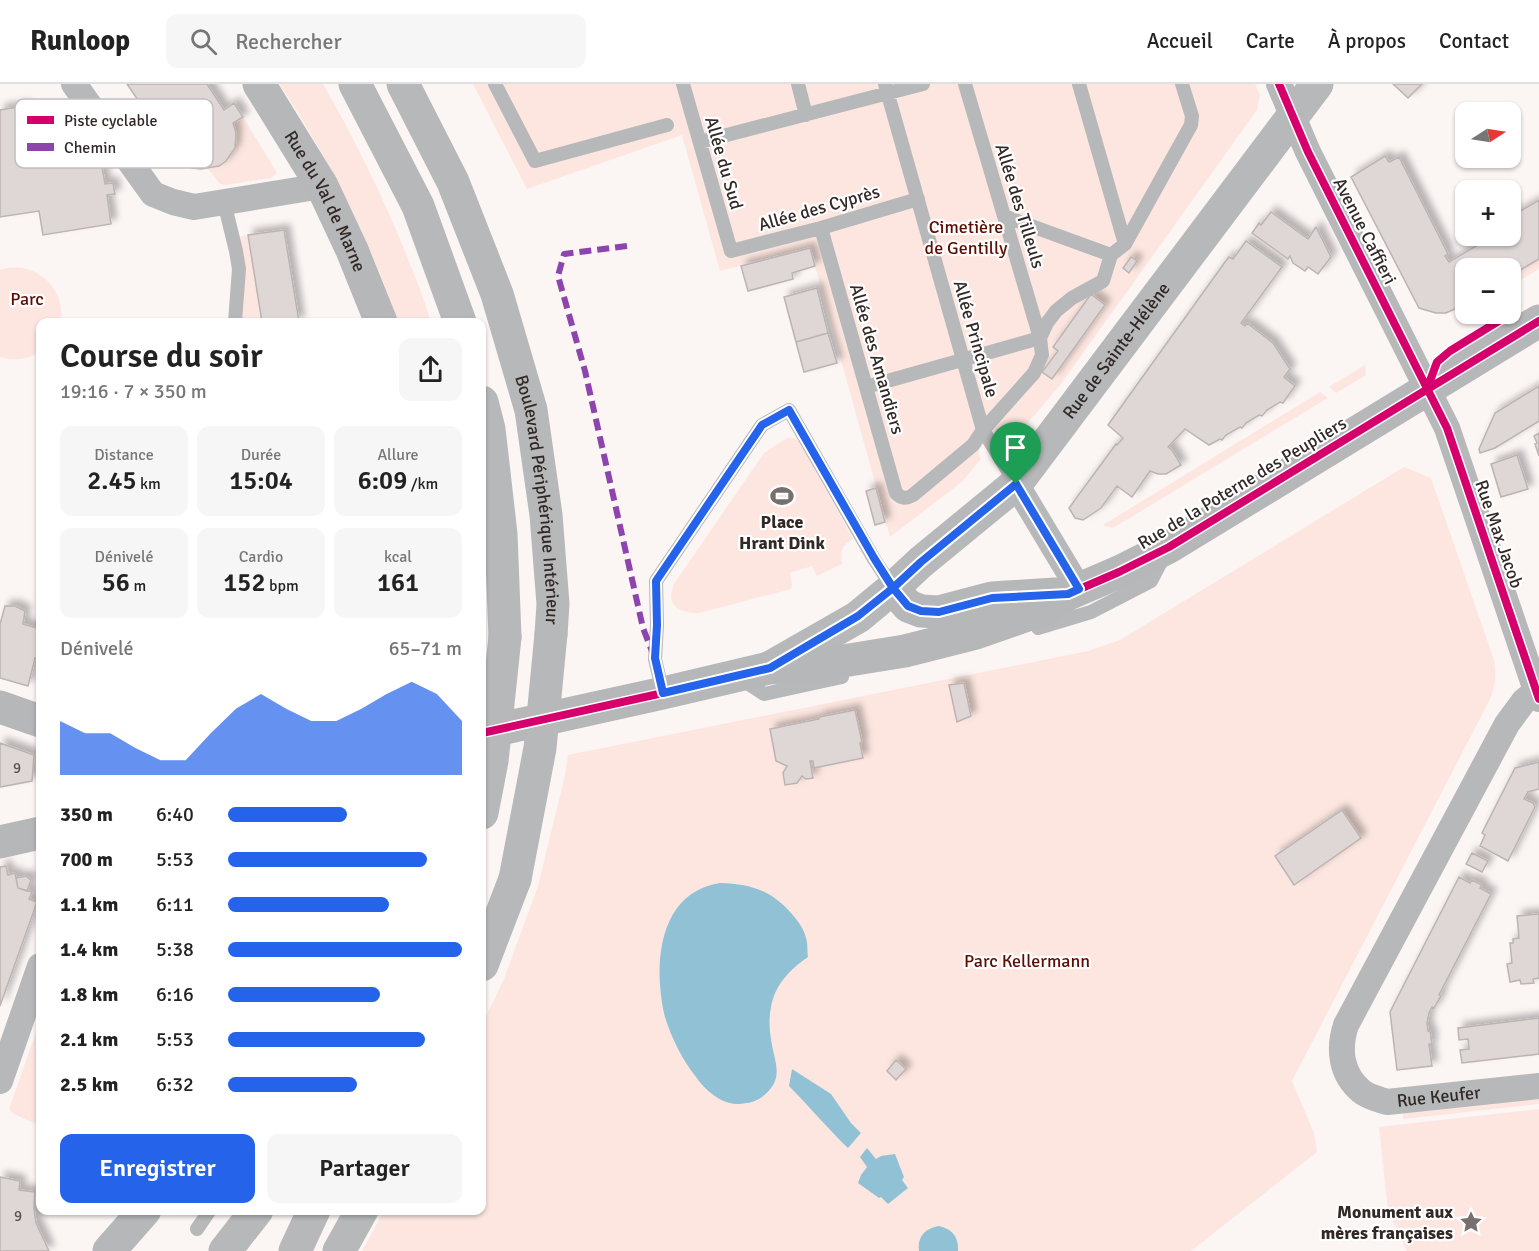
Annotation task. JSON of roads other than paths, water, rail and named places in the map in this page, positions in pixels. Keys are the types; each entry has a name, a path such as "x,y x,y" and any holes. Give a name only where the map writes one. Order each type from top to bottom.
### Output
{"highway":[{"path":"355,84 418,206 459,318"},
{"name":"Boulevard Périphérique Intérieur","path":"404,84 453,182 497,294 531,410 546,515 553,604 540,748 515,879 486,955"},
{"path":"486,417 501,534 505,637 492,761 486,792"},
{"path":"225,1251 253,1215"},
{"path":"295,1251 312,1215"},
{"path":"339,1251 359,1215"}],"main road":[{"name":"Rue du Val de Marne","path":"259,84 322,186 352,250 379,318"},
{"name":"Rue de la Poterne des Peupliers","path":"486,732 770,668 819,664 905,651 976,633 1037,612 1074,591 1169,547 1539,321"},
{"path":"893,588 908,606 930,612 939,612 992,598 1074,591"},
{"path":"0,707 36,720"},
{"path":"0,842 36,834"},
{"path":"109,1251 141,1215"}],"street":[{"path":"74,84 85,99"},
{"name":"Avenue Caffieri","path":"1280,84 1308,152 1427,390"},
{"name":"Rue de Sainte-Hélène","path":"770,668 858,616 1016,484 1317,84"},
{"path":"134,168 153,194 194,207 322,186"},
{"name":"Rue Max Jacob","path":"1350,1077 1341,1052 1342,1037 1346,1026 1507,723 1524,701 1537,695 1447,428 1427,390"},
{"path":"1016,484 1074,591"},
{"path":"0,1081 36,978"},
{"name":"Rue Keufer","path":"1350,1077 1361,1091 1387,1102 1539,1086"}],"lane":[{"path":"495,84 535,161 667,125"},
{"name":"Allée du Sud","path":"683,84 731,251"},
{"path":"798,84 806,115"},
{"path":"700,142 806,115 886,89 923,84"},
{"name":"Allée des Tilleuls","path":"965,84 1040,338"},
{"path":"1079,84 1125,244"},
{"path":"983,430 1034,373 1042,355 1040,338 1056,311 1072,298 1103,281 1112,255 1125,244 1191,126 1192,116 1182,84"},
{"name":"Allée Principale","path":"886,89 983,430 1016,484"},
{"name":"Allée des Cyprès","path":"731,251 821,228 918,199"},
{"path":"224,202 238,269 235,318"},
{"path":"1004,216 1112,255"},
{"name":"Allée des Amandiers","path":"821,228 896,493 901,498 913,495 973,445 983,430"},
{"path":"866,387 1040,338"},
{"path":"663,693 655,658 656,581 762,425 789,410 893,588"},
{"name":"Rue de la Poterne des Peupliers","path":"1024,632 1091,612 1151,581 1169,547"},
{"path":"889,667 1002,638"},
{"path":"736,676 764,693 855,674"},
{"path":"197,1229 207,1215"}],"water":[{"path":"720,883 751,887 776,899 799,922 807,943 808,957 795,967 779,985 771,1007 770,1031 777,1070 774,1084 762,1097 743,1104 730,1103 719,1098 708,1091 696,1077 671,1033 664,1013 661,993 661,952 670,920 689,896 703,888"},
{"path":"792,1069 831,1094 851,1123 861,1133 848,1148 789,1086"},
{"path":"867,1148 876,1159 895,1154 904,1177 902,1180 908,1188 888,1204 858,1183 867,1167 860,1157"},
{"path":"939,1226 954,1234 958,1251 919,1251 919,1241 923,1234"}],"place":[{"name":"Place Hrant Dink","path":"782,496"},
{"name":"Monument aux mères françaises","path":"1471,1222"}],"park label":[{"name":"Cimetière de Gentilly","path":"966,237"},
{"name":"Parc","path":"27,299"},
{"name":"Parc Kellermann","path":"1027,961"}]}
